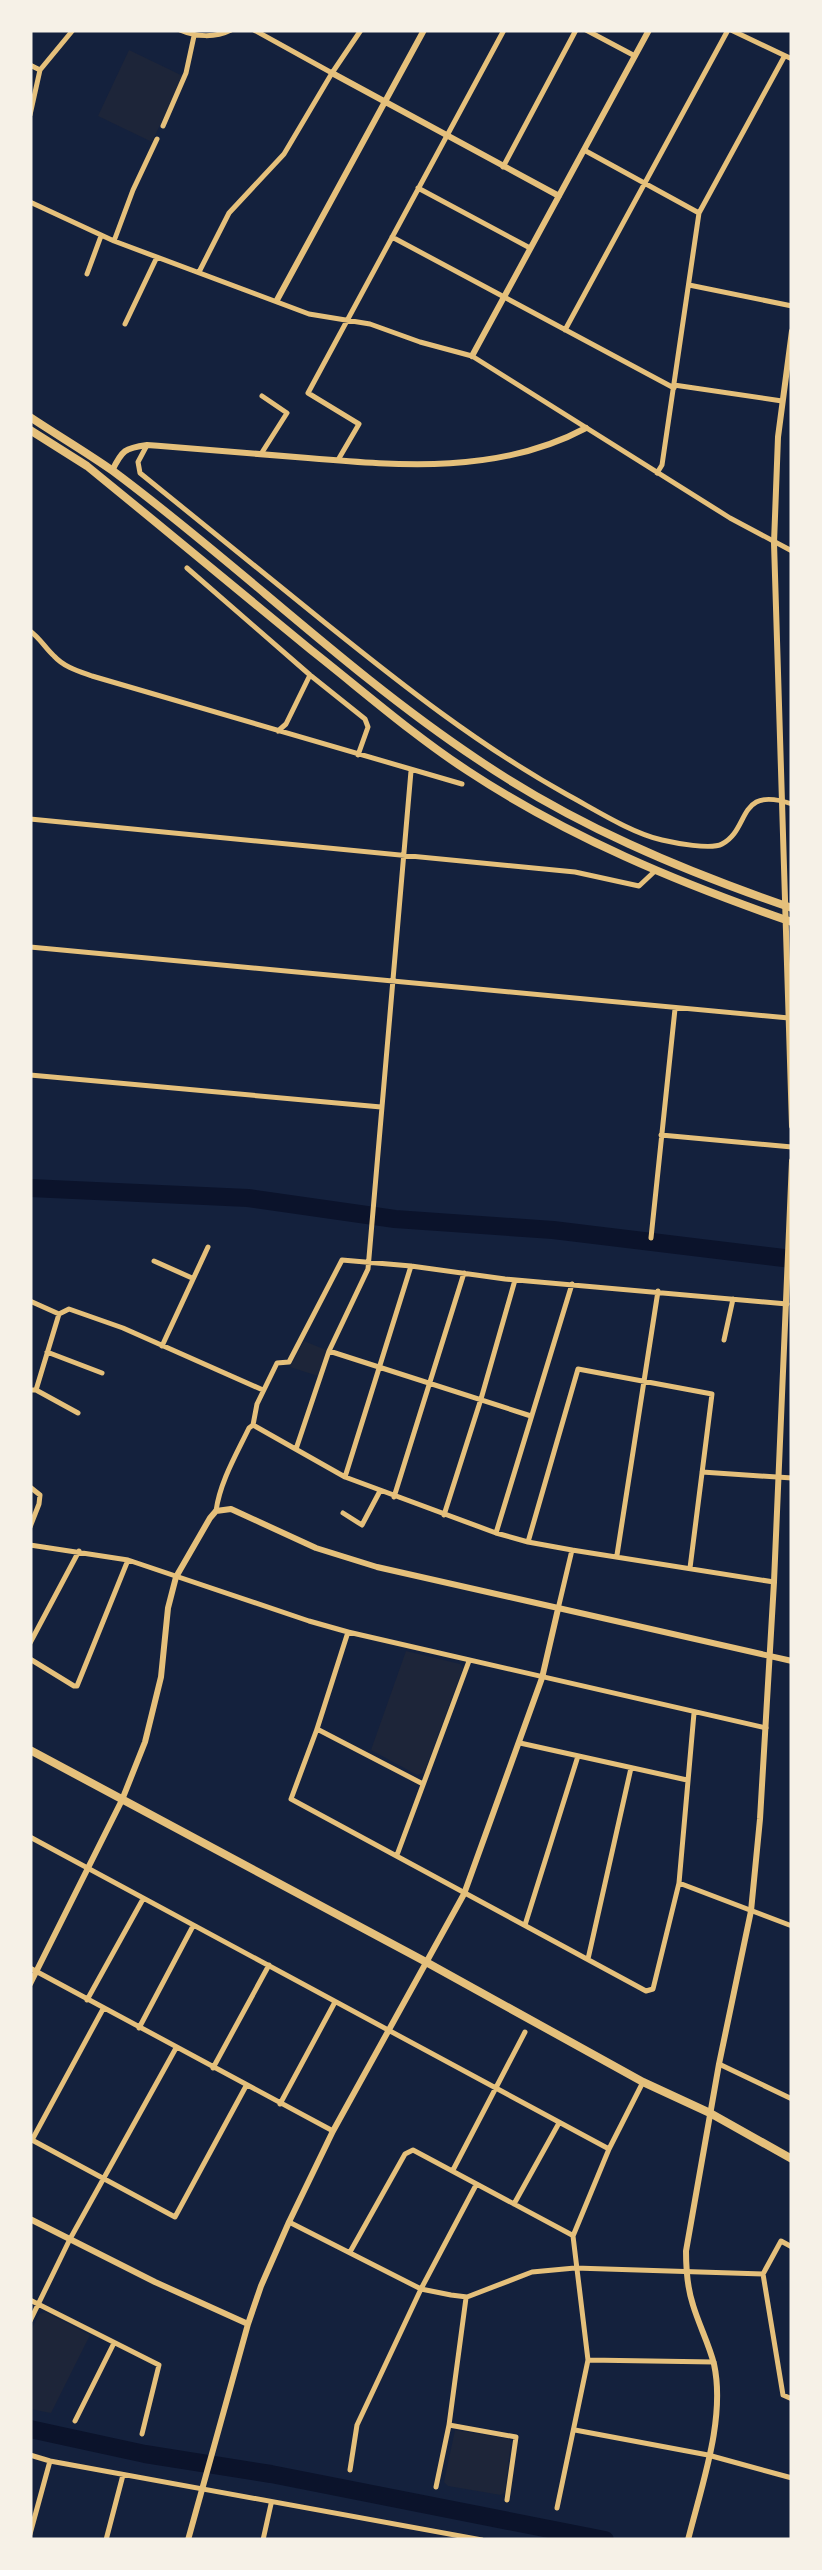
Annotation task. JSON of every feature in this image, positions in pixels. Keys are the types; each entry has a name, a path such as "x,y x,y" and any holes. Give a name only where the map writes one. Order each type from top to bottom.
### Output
{"main road":[{"path":"30,417 112,471 399,702 478,760 603,833 665,862 789,907"},
{"path":"30,430 87,466 406,727 468,771 592,842 655,871 789,921"},
{"path":"30,1750 792,2159"}],"street":[{"path":"30,115 40,70 73,30"},
{"path":"180,30 194,36 231,30"},
{"path":"254,30 558,196"},
{"path":"199,272 230,213 284,154 361,30"},
{"path":"277,300 424,30"},
{"path":"338,460 359,424 308,393 504,30"},
{"path":"504,167 576,30"},
{"path":"586,30 635,56"},
{"path":"472,356 649,30"},
{"path":"564,330 729,30 788,58 698,212 690,285 658,473"},
{"path":"163,126 186,73 194,36"},
{"path":"30,65 40,70"},
{"path":"114,242 156,139"},
{"path":"584,150 698,212"},
{"path":"418,188 530,248"},
{"path":"30,202 114,242 309,314 370,324 472,356 658,473 792,550"},
{"path":"86,274 102,236"},
{"path":"392,238 674,387 782,400"},
{"path":"125,324 157,257"},
{"path":"690,285 792,306"},
{"path":"792,331 782,400 774,543 781,800 789,907 792,1126"},
{"path":"261,454 287,413 262,396"},
{"path":"112,471 128,448 148,444 403,466 460,464 535,448 586,428"},
{"path":"148,444 139,455 140,473 418,697 534,776 648,835 710,847 729,839 747,810 760,800 792,804"},
{"path":"186,568 368,723 358,755"},
{"path":"30,631 56,659 73,669 462,784"},
{"path":"278,731 286,724 310,675"},
{"path":"296,1450 330,1351 368,1268 411,771"},
{"path":"30,819 575,872 639,886 655,871"},
{"path":"30,947 674,1008 790,1012"},
{"path":"651,1238 674,1008"},
{"path":"30,1075 382,1108"},
{"path":"661,1135 792,1147"},
{"path":"688,2540 716,2419 716,2384 714,2362 692,2302 686,2251 751,1910 774,1582 789,1304 792,1161"},
{"path":"162,1346 208,1247"},
{"path":"254,1425 255,1410 277,1363 289,1362 342,1260 514,1280 789,1304"},
{"path":"154,1261 193,1279"},
{"path":"345,1477 411,1266"},
{"path":"394,1497 464,1273"},
{"path":"444,1515 514,1280"},
{"path":"496,1533 572,1284"},
{"path":"617,1556 658,1292"},
{"path":"724,1340 733,1299"},
{"path":"30,1301 59,1314"},
{"path":"78,1413 33,1390 59,1314 68,1309 124,1328 263,1390"},
{"path":"330,1351 531,1416"},
{"path":"47,1352 102,1373"},
{"path":"528,1542 578,1369 712,1394 690,1569"},
{"path":"254,1425 345,1477 496,1533 572,1550 774,1582"},
{"path":"30,1984 33,1970 122,1800 150,1726 176,1576 216,1511 228,1472 254,1425"},
{"path":"702,1472 792,1478"},
{"path":"30,1487 40,1495 30,1527"},
{"path":"343,1513 362,1525 380,1491"},
{"path":"216,1511 231,1509 316,1548 377,1567 792,1661"},
{"path":"30,1545 128,1560 348,1632 766,1728"},
{"path":"188,2540 261,2286 333,2131 464,1894 542,1678 572,1550"},
{"path":"30,1643 80,1551"},
{"path":"30,1660 77,1686 128,1560"},
{"path":"348,1632 291,1799 646,1991 653,1989 679,1884 694,1713"},
{"path":"397,1856 469,1661"},
{"path":"318,1729 424,1784"},
{"path":"520,1743 689,1780"},
{"path":"525,1926 578,1756"},
{"path":"588,1959 631,1768"},
{"path":"30,1836 609,2149"},
{"path":"679,1884 792,1926"},
{"path":"88,2000 143,1899"},
{"path":"139,2028 192,1926"},
{"path":"213,2068 269,1965"},
{"path":"33,1970 333,2131"},
{"path":"280,2104 335,2002"},
{"path":"103,2009 32,2140 103,2179 175,2217 246,2086"},
{"path":"453,2170 525,2032"},
{"path":"30,2321 70,2239 176,2048"},
{"path":"719,2064 792,2099"},
{"path":"557,2508 588,2360 573,2236 609,2149 643,2082"},
{"path":"514,2204 559,2123"},
{"path":"350,2252 404,2154 413,2150 573,2236"},
{"path":"350,2470 358,2425 421,2290 476,2185"},
{"path":"30,2219 248,2324"},
{"path":"289,2222 421,2290 466,2297 532,2272 575,2268 763,2274"},
{"path":"792,2247 781,2241 763,2274 782,2395 792,2399"},
{"path":"436,2487 466,2297"},
{"path":"30,2300 159,2366 142,2434"},
{"path":"75,2421 114,2343"},
{"path":"588,2360 714,2362"},
{"path":"448,2425 516,2437 507,2500"},
{"path":"574,2430 708,2455 792,2478"},
{"path":"30,2455 429,2536 482,2540"},
{"path":"30,2534 50,2461"},
{"path":"106,2540 122,2475"},
{"path":"263,2540 271,2503"}],"shaded area":[{"path":"129,50 183,76 152,142 98,116"},
{"path":"304,1341 326,1350 318,1376 290,1367"},
{"path":"406,1651 463,1668 424,1773 417,1775 371,1750"},
{"path":"45,2312 90,2335 51,2413 30,2409 30,2333 39,2314"},
{"path":"455,2430 509,2439 505,2492 501,2495 448,2486 444,2482"}],"waterway":[{"path":"30,1188 248,1198 395,1219 553,1230 792,1259"},
{"path":"30,2429 605,2540"}]}
